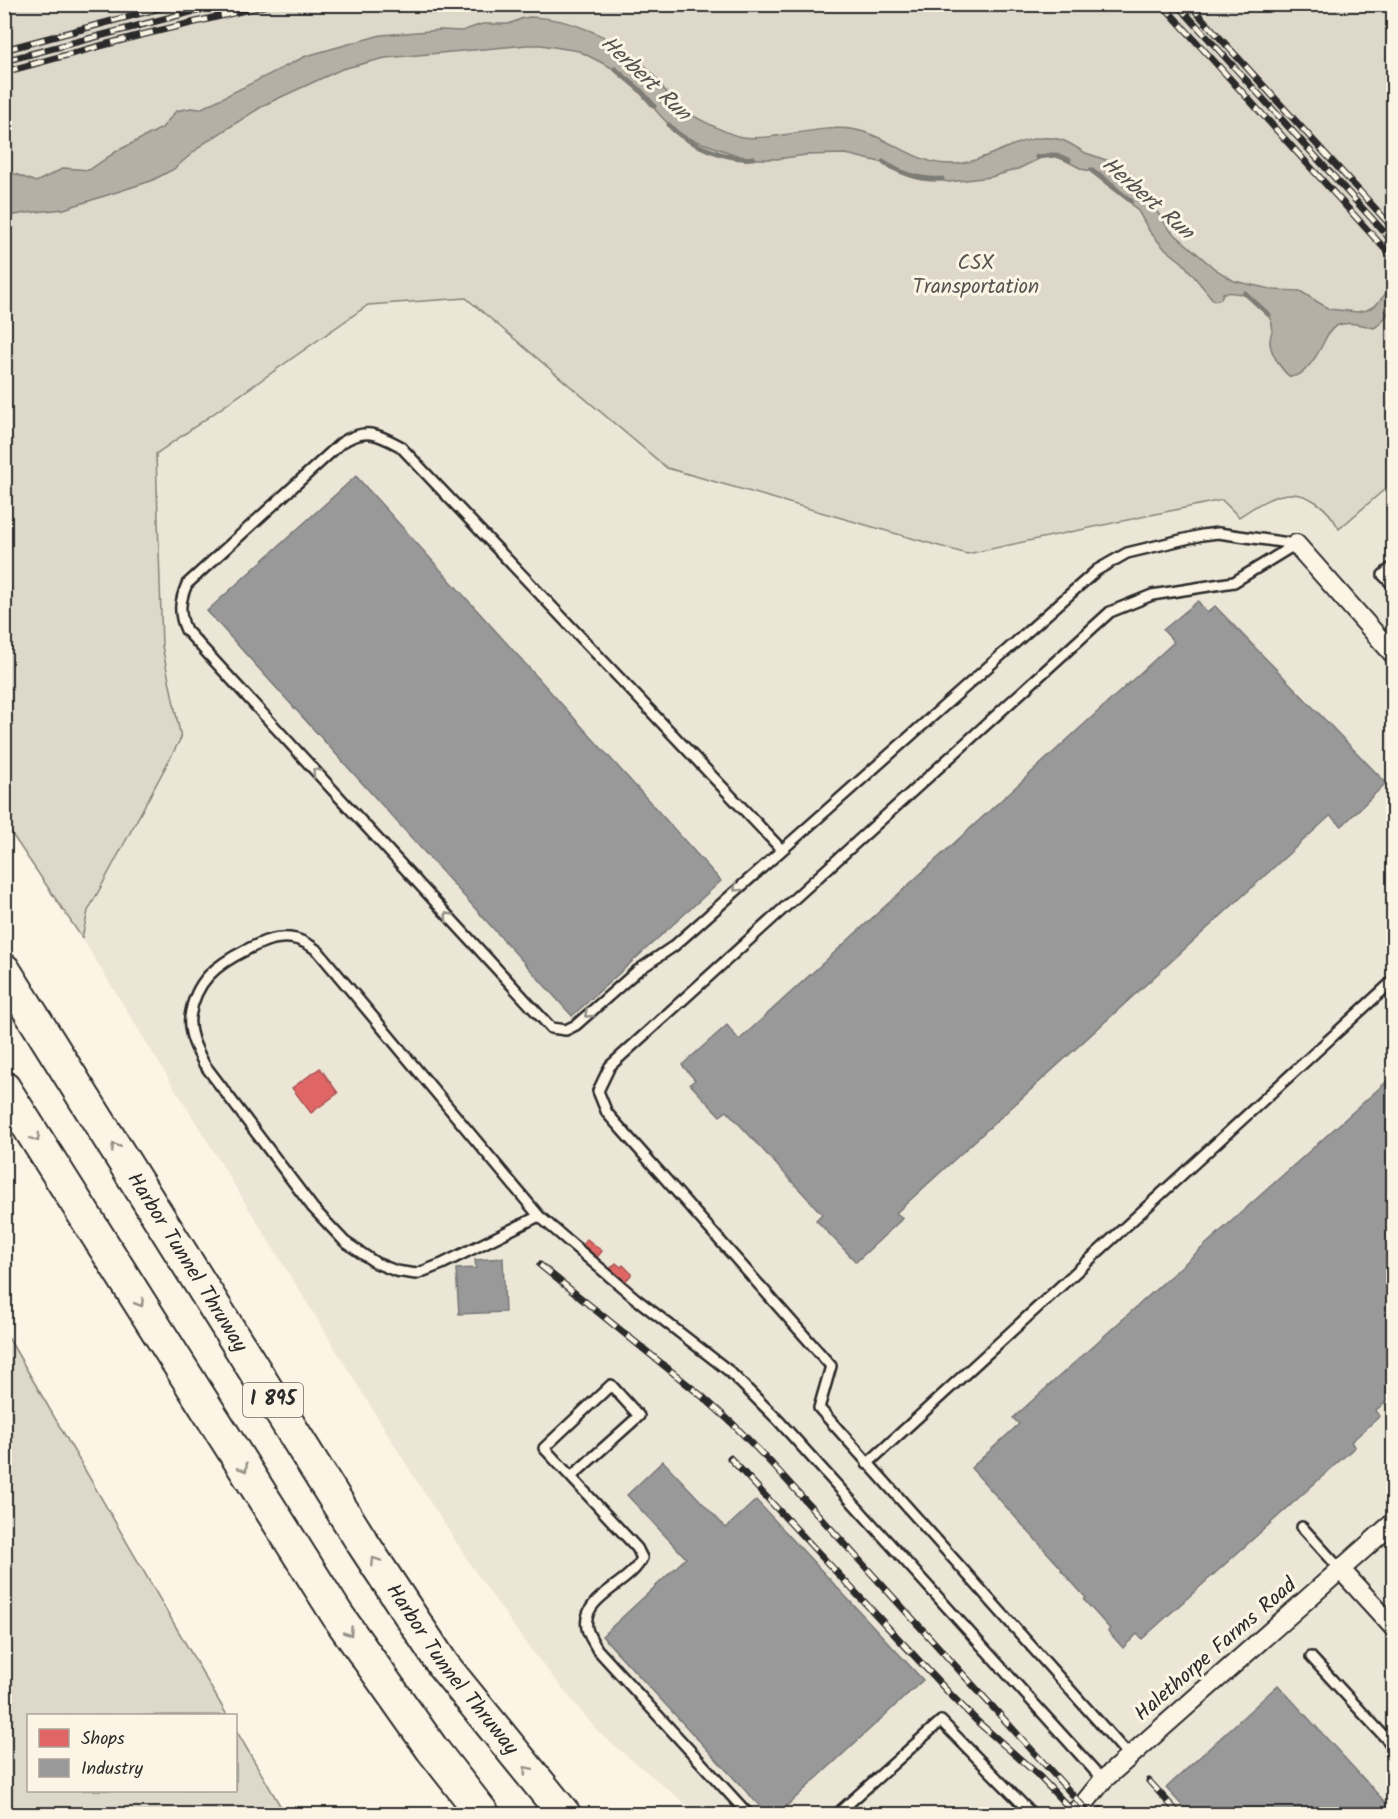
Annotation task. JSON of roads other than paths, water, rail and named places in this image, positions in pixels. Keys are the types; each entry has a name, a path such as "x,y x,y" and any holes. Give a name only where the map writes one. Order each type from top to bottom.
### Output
{"highway":[{"name":"Harbor Tunnel Thruway","path":"4,970 362,1542 437,1656 564,1815"},
{"name":"I 895","path":"4,1088 338,1617 432,1749 483,1815"}],"street":[{"path":"1296,544 1394,655"},
{"name":"Halethorpe Farms Road","path":"1072,1815 1102,1780 1394,1522"},
{"path":"1341,1570 1394,1628"}],"lane":[{"path":"781,849 400,446 383,436 363,433 352,436 341,443 188,584 182,596 180,618 186,630 551,1028 566,1030 637,971 674,946 1088,578 1116,558 1127,553 1218,534 1296,544"},
{"path":"1130,1757 867,1464 819,1407 831,1366 607,1113 598,1092 610,1066 1110,612 1152,595 1233,582 1296,544"},
{"path":"1394,566 1383,575 1394,586"},
{"path":"539,1216 442,1264 416,1274 396,1271 376,1263 345,1242 313,1208 204,1064 195,1047 190,1030 194,998 203,983 215,968 258,944 275,938 304,941 318,951 539,1216 635,1298 729,1371 761,1403 1102,1780"},
{"path":"867,1464 1394,980"},
{"path":"571,1477 639,1416 611,1386 544,1448 637,1548 642,1558 638,1568 591,1606 586,1619 587,1631 597,1649 748,1815"},
{"path":"1302,1527 1341,1570"},
{"path":"1311,1657 1394,1747"},
{"path":"837,1815 940,1721 1032,1815"}],"water":[{"path":"531,17 576,25 604,37 642,63 682,109 718,128 742,137 768,137 838,128 851,129 877,137 927,160 953,164 980,159 1031,139 1062,140 1128,171 1170,230 1215,269 1234,281 1275,290 1300,291 1329,309 1357,312 1376,305 1393,285 1393,307 1374,328 1356,324 1335,327 1315,359 1304,371 1298,375 1289,376 1272,352 1270,341 1272,324 1265,310 1254,300 1239,294 1223,293 1221,299 1214,301 1183,263 1163,247 1150,232 1138,211 1113,183 1101,174 1082,169 1051,153 1018,169 991,177 949,182 904,173 884,163 846,154 748,159 685,137 674,130 640,90 614,69 579,51 541,45 385,58 342,69 266,104 203,144 174,169 151,181 64,209 26,213 10,216 5,220 5,170 36,182 64,168 89,170 117,151 162,128 176,111 200,109 306,56 381,35 441,30 462,31 482,24 509,24"}],"waterway":[{"name":"Herbert Run","path":"615,69 640,90 654,106"},
{"name":"Herbert Run","path":"669,125 685,138 720,154 753,158"},
{"name":"Herbert Run","path":"1037,157 1056,155 1069,160"},
{"name":"Herbert Run","path":"883,162 911,175 927,179 942,179"},
{"name":"Herbert Run","path":"1091,170 1131,201"},
{"name":"Herbert Run","path":"1245,293 1269,315"}],"railway":[{"path":"4,50 175,4"},
{"path":"4,61 221,4"},
{"path":"4,72 137,36 271,4"},
{"path":"1162,4 1394,259"},
{"path":"1177,4 1394,243"},
{"path":"1189,4 1394,229"},
{"path":"540,1265 733,1424 1090,1814"},
{"path":"730,1458 950,1694 1037,1774 1075,1814"},
{"path":"1149,1781 1179,1814"},
{"path":"1101,1810 1105,1814"}],"park label":[{"name":"CSX Transportation","path":"976,275"}]}
